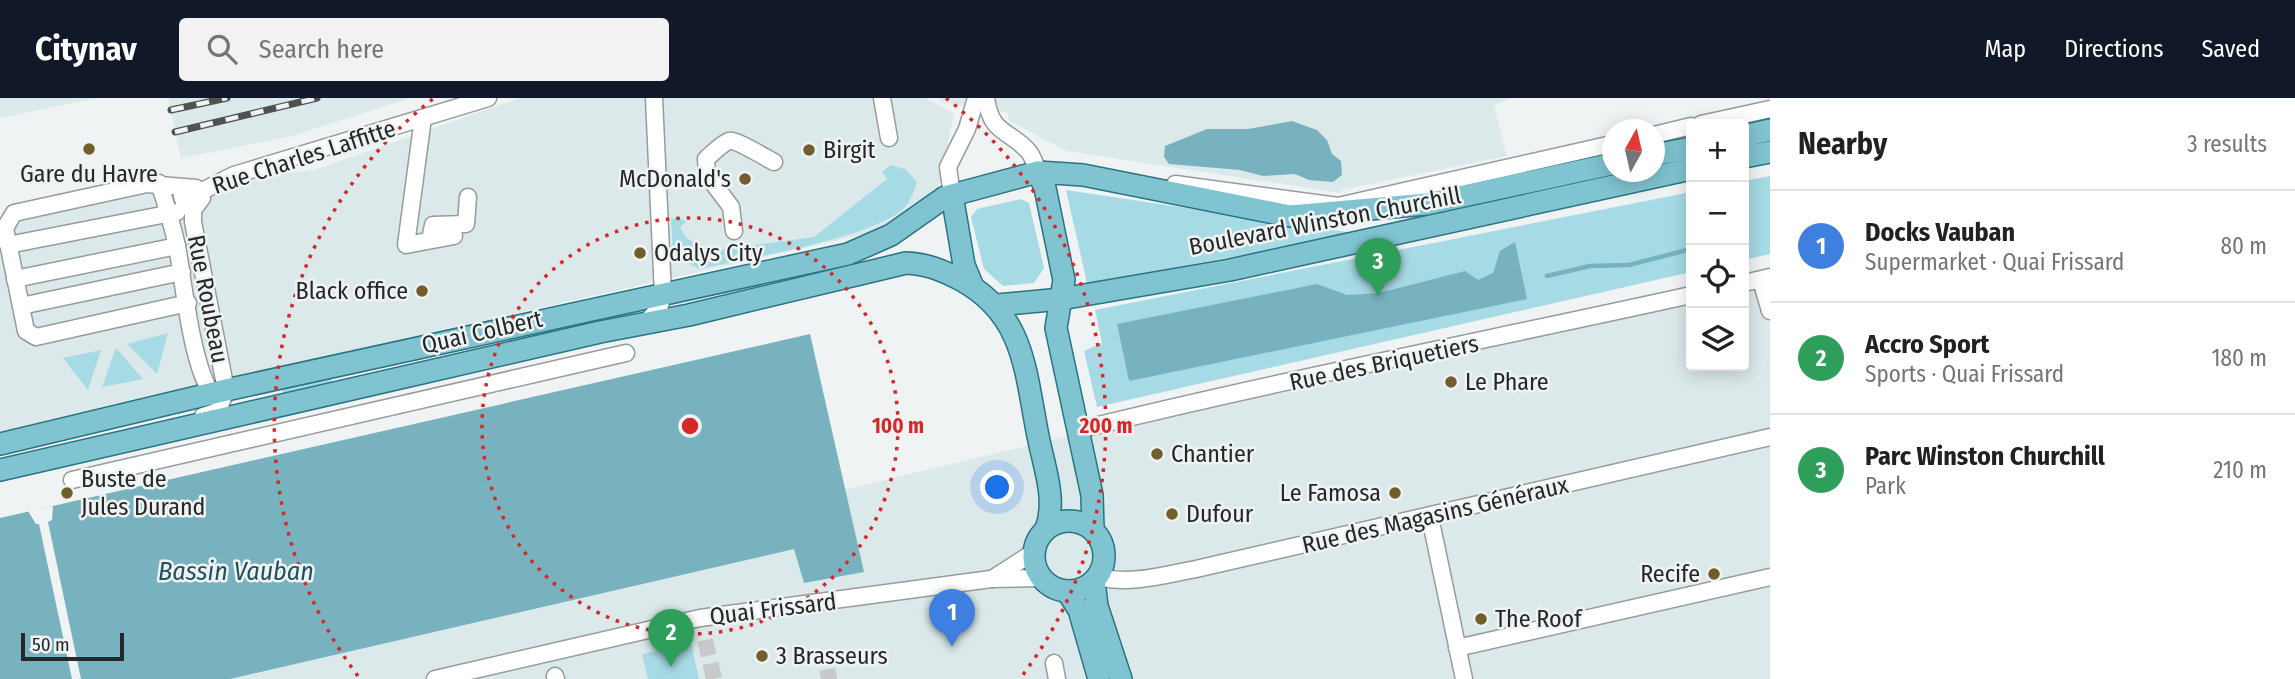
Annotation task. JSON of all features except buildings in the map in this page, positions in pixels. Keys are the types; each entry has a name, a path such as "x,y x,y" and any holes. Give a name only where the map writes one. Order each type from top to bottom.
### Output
{"main road":[{"path":"1749,135 1770,130"},
{"path":"1665,153 1686,149"},
{"path":"1749,157 1770,152"},
{"name":"Boulevard Winston Churchill","path":"848,254 891,235 929,206 1034,162 1083,175 1290,216 1427,204 1602,166"},
{"path":"1034,162 1045,188 1064,279 1056,328 1092,495 1093,529 1104,547 1105,557 1096,579 1097,606 1121,679"},
{"name":"Boulevard Winston Churchill","path":"997,305 1061,299 1255,264 1686,170"},
{"path":"952,195 964,265 973,287 997,305 1010,323 1021,355 1052,503 1046,530 1034,552 1037,571 1058,589 1067,591 1077,590 1096,579"},
{"name":"Quai Colbert","path":"0,444 848,254"},
{"name":"Quai Colbert","path":"0,470 689,315 906,263 937,268 973,287"},
{"path":"67,428 107,447"},
{"path":"1046,530 1068,521 1077,521 1093,529"},
{"path":"1067,591 1079,610 1099,679"}],"street":[{"name":"Rue Charles Laffitte","path":"8,246 169,216 192,198 234,175 488,98"},
{"path":"644,323 659,309 663,295 654,98"},
{"path":"882,98 888,138"},
{"path":"952,195 950,160 967,129 976,98"},
{"path":"986,98 989,117 995,126 1034,162"},
{"path":"1724,119 1770,109"},
{"path":"423,118 406,245 454,236"},
{"path":"1665,132 1686,127"},
{"path":"734,231 731,207 707,175 706,159 730,140 735,140 750,151 774,162"},
{"path":"1153,189 1177,184 1338,206 1602,146"},
{"path":"188,303 36,337 26,331 5,228 13,213 159,183 192,198"},
{"path":"159,183 177,246 188,303 198,321 219,396 218,411 196,419 181,430"},
{"path":"430,240 433,225 466,224 468,197"},
{"name":"Rue Roubeau","path":"192,198 193,222 219,396"},
{"path":"15,279 177,246"},
{"path":"21,306 182,272"},
{"path":"1749,283 1766,278 1770,311"},
{"path":"663,295 676,313 689,315"},
{"name":"Rue des Briquetiers","path":"1078,430 1159,408 1276,387 1686,296"},
{"path":"72,480 625,353"},
{"name":"Rue des Magasins Généraux","path":"1096,579 1132,581 1430,517 1770,437"},
{"path":"1430,517 1464,679"},
{"name":"Quai Frissard","path":"991,579 1034,552"},
{"path":"1457,648 1770,577"},
{"name":"Quai Frissard","path":"435,679 700,618 991,579 1042,578"}],"shaded area":[{"path":"0,98 98,98 0,118"},
{"path":"168,98 410,98 292,136 181,158"},
{"path":"520,98 925,98 954,113 932,219 114,404 0,433 0,225 152,193 171,185 314,170"},
{"path":"940,98 1511,98 1494,106 1507,156 1341,190 1341,193 1067,151 1009,121 1008,113 941,102"},
{"path":"891,165 905,169 917,182 913,193 902,210 863,230 806,246 699,269 673,255 671,219 679,217 686,222 680,227 685,236 699,247 717,250 814,237 887,179 882,172"},
{"path":"1770,176 1770,254 1749,259 1749,182"},
{"path":"1066,190 1347,232 1348,236 1087,283"},
{"path":"1686,193 1686,273 1097,407 1084,351 1102,343 1095,310"},
{"path":"1021,199 1029,203 1044,268 1034,283 1003,286 984,269 971,217 977,209"},
{"path":"1770,268 1770,679 144,679 851,488 1686,288 1686,371 1749,371 1749,273"},
{"path":"168,333 157,374 127,344"},
{"path":"116,348 143,379 102,387"},
{"path":"101,350 88,390 63,358"},
{"path":"331,378 333,386 284,397 282,390"},
{"path":"691,643 699,679 648,679 642,654"}],"water":[{"path":"1292,121 1317,130 1327,140 1332,154 1341,161 1342,175 1333,182 1309,180 1295,174 1263,176 1240,170 1169,164 1164,157 1165,146 1207,129 1248,129"},
{"path":"1515,242 1527,299 1129,381 1117,324 1317,284 1347,295 1379,293 1465,271 1478,280 1493,273 1500,251"},
{"name":"Bassin Vauban","path":"810,334 864,572 804,583 794,549 230,679 0,679 0,518"}],"pier":[{"path":"53,506 52,520 48,522 81,679 72,679 39,524 36,524 28,511"}],"waterway":[{"path":"1547,276 1590,266 1629,265 1686,250"}],"tunnel":[{"path":"705,640 714,679"},
{"path":"822,679 829,678 826,663"}],"railway":[{"path":"171,110 227,98"},
{"path":"175,132 317,98"}],"place":[{"name":"Gare du Havre","path":"89,149"},
{"name":"Birgit","path":"809,150"},
{"name":"McDonald's","path":"745,179"},
{"name":"Odalys City","path":"640,253"},
{"name":"Black office","path":"422,291"},
{"name":"Parc Winston Churchill","path":"1378,296"},
{"name":"Le Phare","path":"1451,382"},
{"name":"Chantier","path":"1157,454"},
{"name":"Buste de Jules Durand","path":"67,493"},
{"name":"Le Famosa","path":"1395,493"},
{"name":"Dufour","path":"1172,514"},
{"name":"Recife","path":"1714,574"},
{"name":"The Roof","path":"1481,619"},
{"name":"Docks Vauban","path":"952,647"},
{"name":"3 Brasseurs","path":"762,656"},
{"name":"Accro Sport","path":"671,667"}]}
